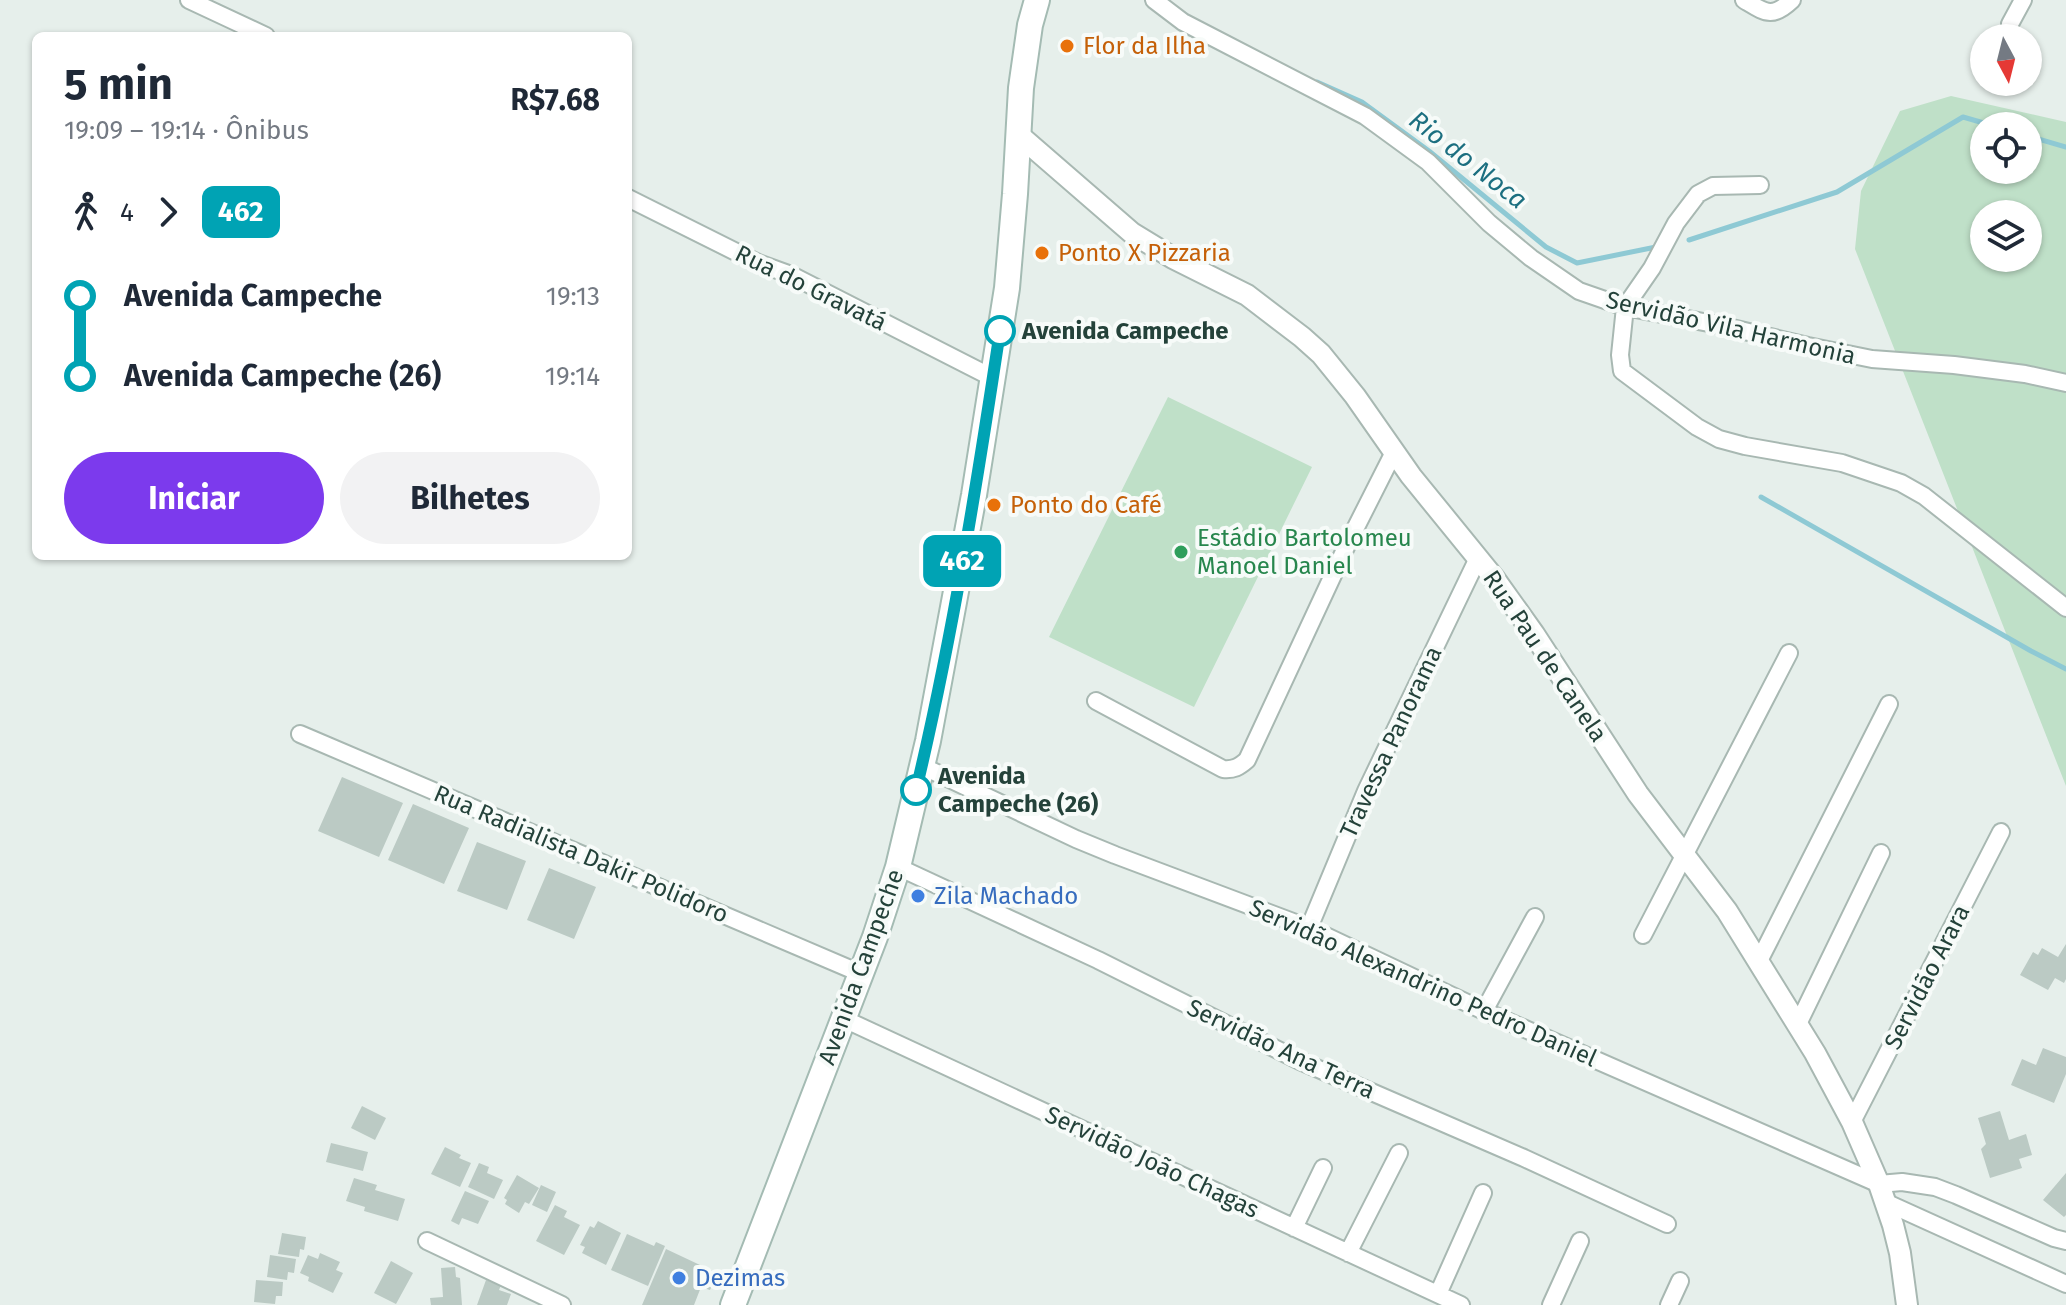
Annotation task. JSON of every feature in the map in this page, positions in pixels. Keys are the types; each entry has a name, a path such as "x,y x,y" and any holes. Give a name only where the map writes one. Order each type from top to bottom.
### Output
{"main road":[{"name":"Avenida Campeche","path":"733,1305 862,974 898,867 922,766 940,684 1007,288 1021,88 1030,25 1037,0"}],"street":[{"path":"189,0 257,32"},
{"name":"Servidão Vila Harmonia","path":"1154,0 1183,22 1365,116 1428,162 1489,223 1579,291 1625,307 1872,359 1954,365 2066,383"},
{"path":"1744,0 1766,13 1778,12 1792,0"},
{"path":"2010,24 2023,0"},
{"name":"Rua Pau de Canela","path":"1019,135 1132,233 1163,253 1247,295 1302,337 1338,374 1411,476 1478,558 1534,634 1620,767 1727,911 1798,1024 1852,1122 1882,1193 1900,1253 1907,1305"},
{"path":"1760,185 1713,186 1698,194 1676,223 1652,268 1625,307 1620,355 1622,371 1697,427 1719,439 1842,463 1901,483 1924,496 2066,608"},
{"name":"Rua do Gravatá","path":"632,200 758,263 791,275 993,378"},
{"path":"1096,701 1223,769 1233,770 1241,766 1247,760 1394,452"},
{"name":"Travessa Panorama","path":"1309,928 1366,791 1478,558"},
{"path":"1643,935 1789,653"},
{"path":"1759,961 1889,704"},
{"name":"Rua Radialista Dakir Polidoro","path":"300,734 862,974"},
{"name":"Servidão Alexandrino Pedro Daniel","path":"922,766 1076,839 1309,928 1882,1193 2066,1284"},
{"name":"Servidão Arara","path":"1852,1122 2001,832"},
{"path":"1798,1024 1881,853"},
{"name":"Servidão Ana Terra","path":"898,867 1098,960 1300,1061 1667,1224"},
{"path":"1484,1011 1535,917"},
{"name":"Servidão João Chagas","path":"844,1019 1461,1305"},
{"path":"1348,1253 1399,1153"},
{"path":"1294,1228 1323,1168"},
{"path":"1882,1193 1902,1182 1935,1187 2066,1241"},
{"path":"1438,1294 1483,1193"},
{"path":"427,1241 562,1305"},
{"path":"1551,1305 1580,1241"},
{"path":"1669,1305 1680,1281"}],"green space":[{"path":"1951,96 2022,112 1970,112 1970,184 2042,184 2042,117 2066,122 2066,786 1855,249 1861,191 1900,111"},
{"name":"Estádio Bartolomeu Manoel Daniel","path":"1168,397 1312,467 1194,707 1049,637"}],"building":[{"path":"342,777 403,803 379,857 318,831"},
{"path":"413,804 469,828 444,884 388,860"},
{"path":"477,842 526,861 507,910 457,891"},
{"path":"549,868 596,887 574,939 527,920"},
{"path":"2066,944 2064,983 2055,978 2048,990 2020,975 2033,952 2038,955 2042,948 2058,957"},
{"path":"2043,1048 2066,1057 2066,1074 2054,1103 2011,1085 2022,1059 2036,1065"},
{"path":"362,1106 386,1118 375,1140 351,1128"},
{"path":"2000,1111 2009,1140 2026,1134 2032,1155 2019,1159 2022,1168 1990,1178 1981,1149 1986,1144 1978,1118"},
{"path":"331,1143 368,1152 363,1171 326,1162"},
{"path":"445,1147 471,1163 460,1187 431,1174"},
{"path":"479,1163 489,1167 487,1173 503,1180 494,1199 468,1187"},
{"path":"2066,1173 2066,1215 2064,1217 2043,1200"},
{"path":"517,1175 539,1188 519,1213 505,1204 507,1200 504,1198"},
{"path":"354,1178 377,1185 375,1190 405,1199 398,1221 364,1211 365,1207 346,1201"},
{"path":"541,1185 556,1192 547,1212 532,1205"},
{"path":"465,1191 489,1201 478,1224 462,1218 459,1225 451,1221"},
{"path":"555,1205 567,1211 564,1217 580,1225 564,1255 536,1241"},
{"path":"598,1221 621,1233 606,1265 582,1253 585,1247 580,1245 590,1226 594,1228"},
{"path":"282,1233 306,1237 304,1250 300,1249 299,1257 278,1254"},
{"path":"627,1234 654,1246 656,1242 665,1246 648,1286 611,1270"},
{"name":"Dezimas","path":"666,1249 717,1273 710,1290 701,1287 694,1305 642,1305"},
{"path":"320,1253 340,1262 336,1270 343,1273 333,1293 308,1281 309,1277 300,1273 308,1255 318,1259"},
{"path":"270,1255 296,1259 294,1273 288,1272 287,1280 267,1277"},
{"path":"391,1261 413,1273 396,1304 374,1293"},
{"path":"455,1267 456,1277 460,1278 462,1305 431,1305 430,1298 443,1297 441,1268"},
{"path":"256,1280 283,1282 282,1296 276,1296 275,1304 254,1302"},
{"path":"486,1280 501,1285 499,1290 511,1294 507,1305 477,1305"}],"waterway":[{"name":"Rio do Noca","path":"1317,82 1362,102 1429,151 1546,247 1577,263 1656,247"},
{"name":"Rio do Noca","path":"1689,240 1837,192 1963,117 1970,119"},
{"name":"Rio do Noca","path":"2042,140 2066,147"},
{"path":"1761,497 2066,669"}],"bus line":[{"name":"462","path":"916,790 940,684 1000,331"}],"place":[{"name":"Flor da Ilha","path":"1067,46"},
{"name":"Ponto X Pizzaria","path":"1042,253"},
{"name":"Avenida Campeche","path":"1000,331"},
{"name":"Ponto do Café","path":"994,505"},
{"name":"Estádio Bartolomeu Manoel Daniel","path":"1181,552"},
{"name":"Avenida Campeche (26)","path":"916,790"},
{"name":"Zila Machado","path":"918,896"},
{"name":"Dezimas","path":"679,1278"}]}
